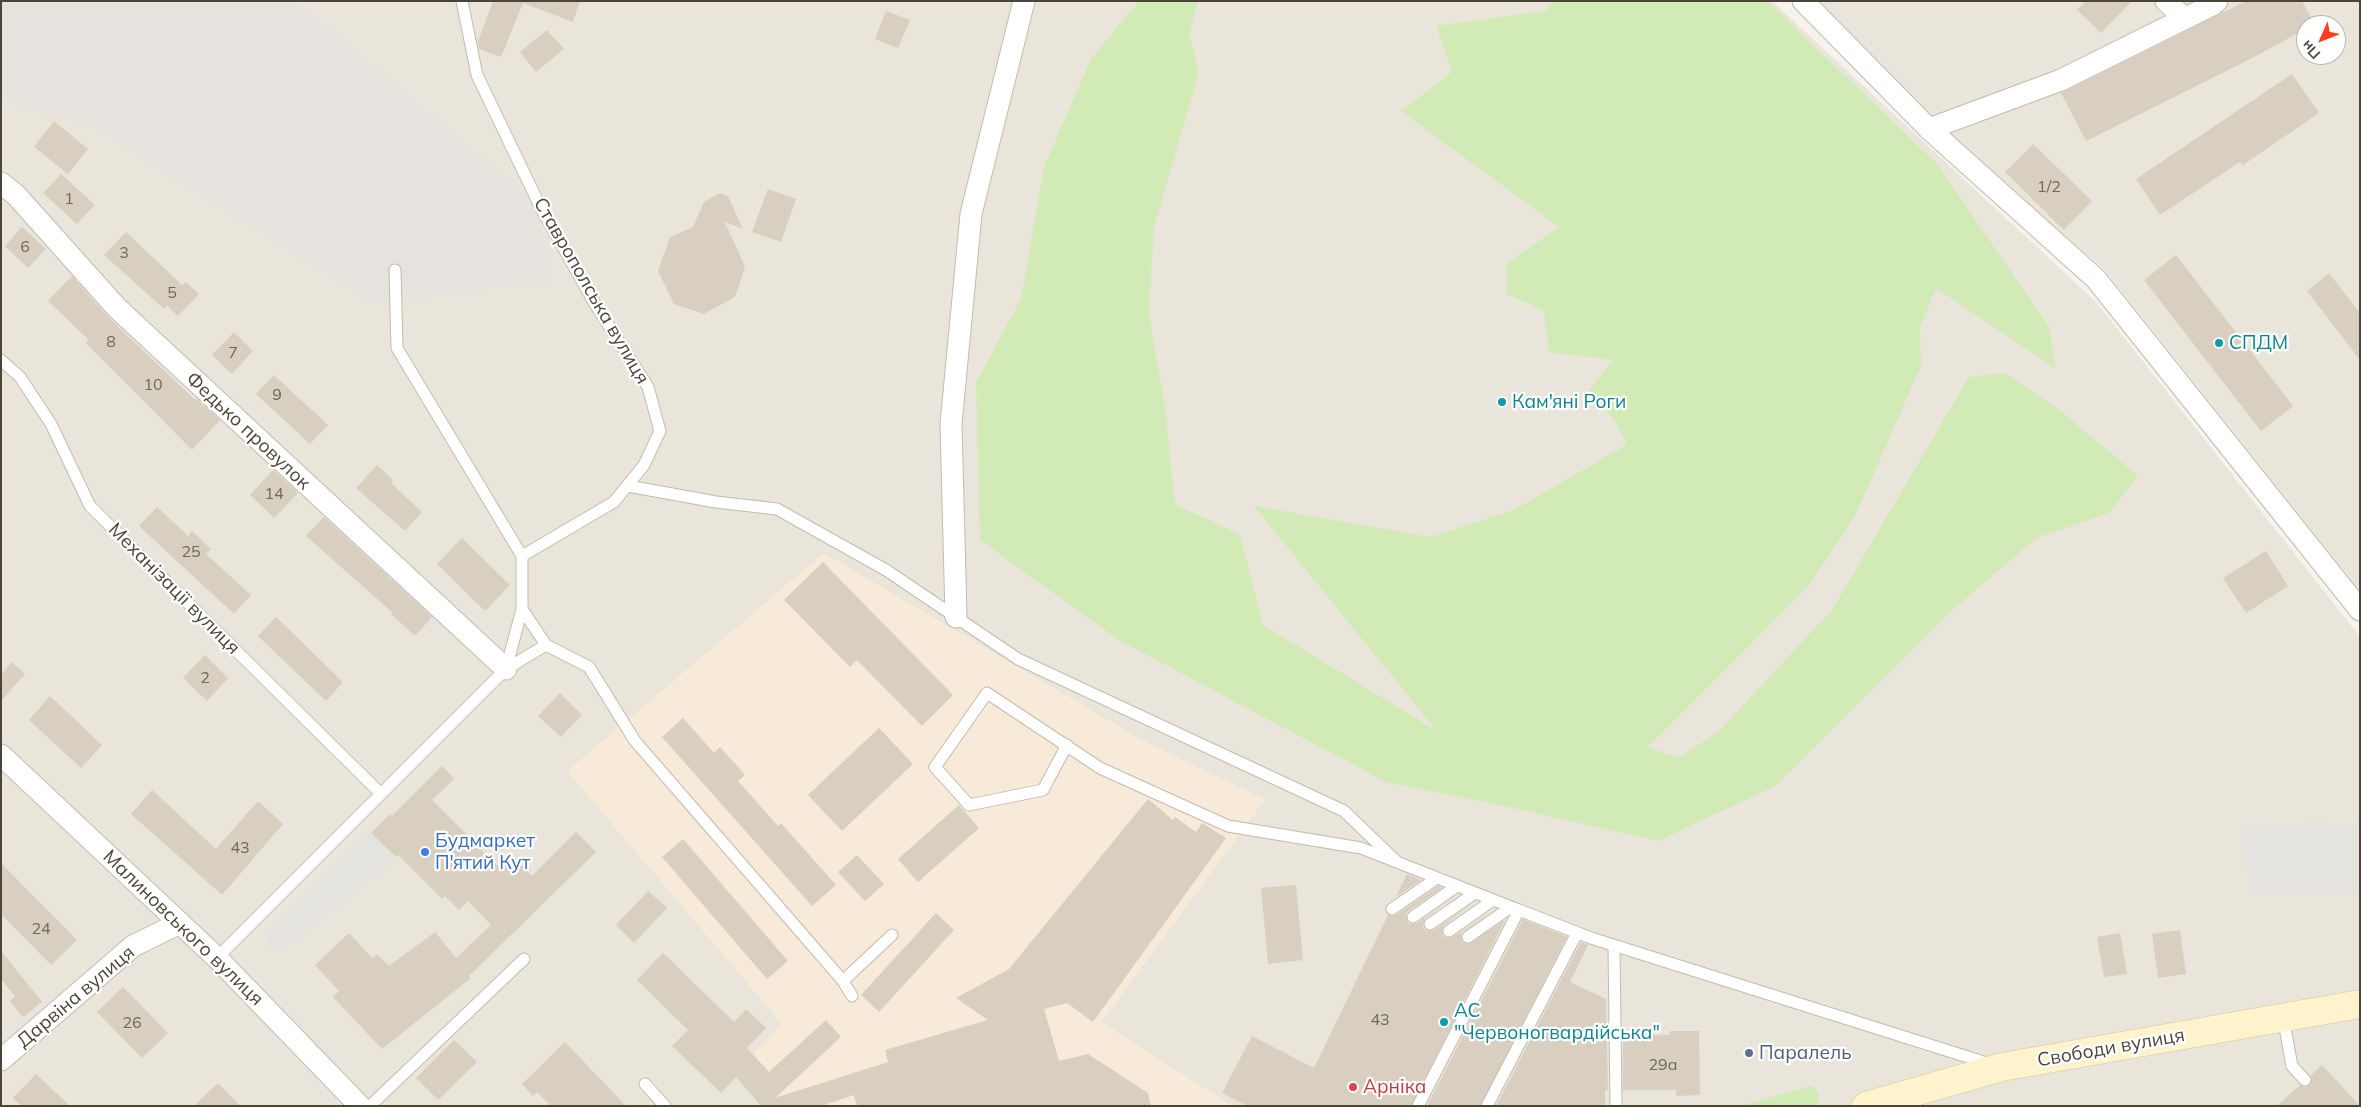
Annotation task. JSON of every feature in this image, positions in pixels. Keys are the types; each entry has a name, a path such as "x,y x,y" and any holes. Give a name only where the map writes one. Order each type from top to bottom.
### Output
{"main road":[{"name":"Свободи вулиця","path":"1866,1106 2002,1067 2358,1005"}],"street":[{"path":"956,617 951,424 971,214 1024,1"},
{"path":"1803,1 1930,129 2096,279 2360,610"},
{"path":"2166,1 2184,18"},
{"path":"1930,129 2061,80 2217,1"},
{"name":"Федько провулок","path":"1,182 16,196 117,308 506,669"},
{"name":"Малиновського вулиця","path":"1,755 217,958 360,1106"},
{"name":"Дарвіна вулиця","path":"1,1060 133,946 180,923"}],"lane":[{"name":"Ставрополська вулиця","path":"462,1 477,75 540,206 595,304 648,386 660,431 644,465 614,502 522,556"},
{"path":"395,270 397,348 522,556 522,609 506,669"},
{"name":"Механізації вулиця","path":"1,360 20,377 51,424 90,506 380,793"},
{"path":"628,486 716,502 777,509 886,570 1018,659 1344,810 1397,862"},
{"path":"522,609 546,644 589,667 635,741 843,981 852,996"},
{"path":"217,958 506,669 546,644"},
{"path":"1066,745 1043,790 969,805 935,767 987,693 1066,745 1100,768 1228,826 1362,848 1576,933 2002,1067"},
{"path":"1392,909 1437,878"},
{"path":"1412,917 1457,886"},
{"path":"1430,924 1475,892"},
{"path":"1449,931 1493,900"},
{"path":"1468,937 1515,908"},
{"path":"1418,1106 1515,908"},
{"path":"1487,1106 1576,933"},
{"path":"843,981 892,935"},
{"path":"1614,946 1616,1106"},
{"path":"370,1106 524,959"},
{"path":"2283,1017 2292,1066 2305,1080"},
{"path":"645,1084 664,1106"}],"shaded area":[{"path":"1,1 1772,1 2097,303 2360,637 2360,1106 1,1106"},
{"path":"1,1 295,1 536,203 552,281 375,304 98,130 1,99"},
{"path":"1790,1 2360,1 2360,591 2105,270"},
{"path":"824,553 1137,737 1265,800 1102,1022 1232,1106 792,1106 746,1062 782,1024 567,771"},
{"path":"2360,819 2360,893 2251,895 2241,831 2317,821 2343,828"},
{"path":"370,834 394,859 375,877 278,954 263,938"}],"green space":[{"path":"1139,1 1198,1 1189,34 1199,72 1154,227 1149,315 1165,407 1175,504 1240,535 1263,625 1437,731 1254,506 1430,537 1514,510 1628,444 1614,420 1589,391 1613,360 1549,352 1544,311 1507,294 1506,264 1559,227 1401,111 1452,72 1436,26 1545,11 1554,1 1767,1 1938,165 2050,329 2055,368 1936,288 1920,327 1921,366 1855,516 1809,585 1648,747 1679,758 1718,732 1832,610 1969,377 2005,373 2058,409 2138,476 2109,513 2036,538 1949,613 1775,786 1658,841 1491,803 1386,782 1119,640 980,540 976,383 1021,299 1044,167 1091,59"},
{"path":"1812,1085 1819,1094 1817,1105 1742,1106"}],"building":[{"path":"493,1 580,1 573,22 523,3 501,57 479,49 478,42"},
{"path":"2086,1 2132,1 2101,33 2077,10"},
{"path":"2246,1 2302,1 2310,15 2296,15 2296,34 2086,141 2061,93"},
{"path":"886,11 910,20 898,48 875,39"},
{"path":"547,30 564,49 536,72 520,52"},
{"path":"2292,74 2319,113 2243,165 2240,162 2160,215 2136,179"},
{"path":"54,121 88,149 68,174 34,147"},
{"path":"2033,144 2092,201 2064,230 2005,172"},
{"path":"61,174 95,205 77,224 43,193"},
{"path":"768,189 796,199 781,242 752,232"},
{"path":"720,193 728,196 743,229 725,222 745,267 735,297 704,314 674,304 658,271 670,237 693,227 704,202"},
{"path":"22,227 46,249 28,268 5,246"},
{"path":"126,232 182,285 186,282 199,294 178,316 167,305 164,309 104,255"},
{"name":"СПДМ","path":"2176,255 2293,406 2261,431 2144,280"},
{"path":"2329,273 2360,313 2360,360 2307,291"},
{"path":"72,276 108,317 195,400 197,399 220,420 192,450 86,343 89,340 48,301"},
{"path":"234,332 253,351 232,374 212,355"},
{"path":"274,375 328,425 310,444 256,394"},
{"path":"377,465 393,480 391,483 422,512 405,531 356,488"},
{"path":"273,470 298,493 274,518 250,495"},
{"path":"157,507 188,536 192,531 211,549 206,554 251,595 234,614 139,526"},
{"path":"324,517 432,617 415,636 391,614 393,613 306,536"},
{"path":"462,538 510,585 485,611 437,564"},
{"path":"2266,551 2288,586 2246,613 2223,578"},
{"path":"823,562 953,695 922,726 857,660 850,667 784,600"},
{"path":"276,617 343,682 326,701 258,636"},
{"path":"205,655 228,678 207,701 183,678"},
{"path":"12,662 25,674 1,701 1,675"},
{"path":"560,693 582,715 561,737 538,716"},
{"path":"50,696 102,745 81,768 29,720"},
{"path":"683,718 714,753 720,747 745,775 738,781 778,826 781,823 836,885 812,906 662,737"},
{"path":"879,728 913,764 842,831 808,795"},
{"path":"442,766 454,779 432,800 501,869 513,857 532,876 576,832 596,852 469,976 471,978 382,1049 333,997 339,991 315,965 349,933 373,959 377,954 389,966 435,932 456,958 491,925 468,901 459,910 445,896 442,899 398,855 396,857 371,833 390,814 392,816"},
{"path":"152,790 216,849 258,801 283,824 222,895 131,814"},
{"path":"1148,799 1173,820 1175,817 1196,832 1202,823 1226,838 1093,1022 1067,1003 1044,1009 1059,1061 1088,1054 1148,1093 1151,1106 857,1106 854,1095 821,1106 761,1106 736,1077 721,1093 672,1046 688,1030 637,980 663,953 734,1022 746,1009 766,1028 747,1048 769,1072 826,1020 841,1037 775,1098 888,1062 885,1050 988,1020 956,998 1009,969"},
{"path":"959,805 979,828 918,882 898,859"},
{"path":"683,839 788,961 767,979 662,857"},
{"path":"857,855 884,884 865,901 838,872"},
{"path":"1,863 77,940 51,965 1,914"},
{"path":"1407,874 1421,880 1396,897"},
{"path":"1296,885 1303,960 1268,964 1261,888"},
{"path":"1438,886 1442,888 1406,913 1409,924 1417,923 1458,894 1425,918 1424,929 1427,931 1434,930 1476,901 1444,925 1443,936 1446,938 1453,937 1495,909 1461,933 1462,942 1469,944 1505,920 1411,1106 1248,1106 1222,1093 1252,1036 1314,1068 1388,915 1396,915"},
{"path":"648,891 667,908 634,943 616,925"},
{"path":"936,913 954,930 879,1012 861,995"},
{"path":"1523,919 1567,937 1480,1106 1427,1106"},
{"path":"2180,930 2186,974 2158,978 2152,934"},
{"path":"2120,933 2127,974 2104,977 2097,937"},
{"path":"1581,942 1588,945 1570,982 1606,999 1608,1090 1605,1090 1605,1106 1496,1106"},
{"path":"1,951 42,1002 23,1017 10,1001 15,996 1,979"},
{"path":"123,987 168,1033 142,1058 97,1012"},
{"path":"1670,1031 1699,1031 1700,1095 1676,1096 1676,1090 1623,1090 1623,1036 1670,1035"},
{"path":"454,1040 477,1062 438,1100 416,1078"},
{"path":"565,1042 626,1106 551,1106 537,1092 533,1096 522,1084"},
{"path":"2322,1065 2360,1106 2277,1106 2300,1085 2306,1087 2310,1085 2311,1075"},
{"path":"36,1074 70,1106 21,1106 13,1098"},
{"path":"218,1083 240,1106 194,1106"}],"place":[{"name":"СПДМ","path":"2219,343"},
{"name":"Кам'яні Роги","path":"1502,402"},
{"name":"Будмаркет П'ятий Кут","path":"425,852"},
{"name":"АС \"Червоногвардійська\"","path":"1444,1022"},
{"name":"Паралель","path":"1749,1053"},
{"name":"Арніка","path":"1353,1087"}]}
